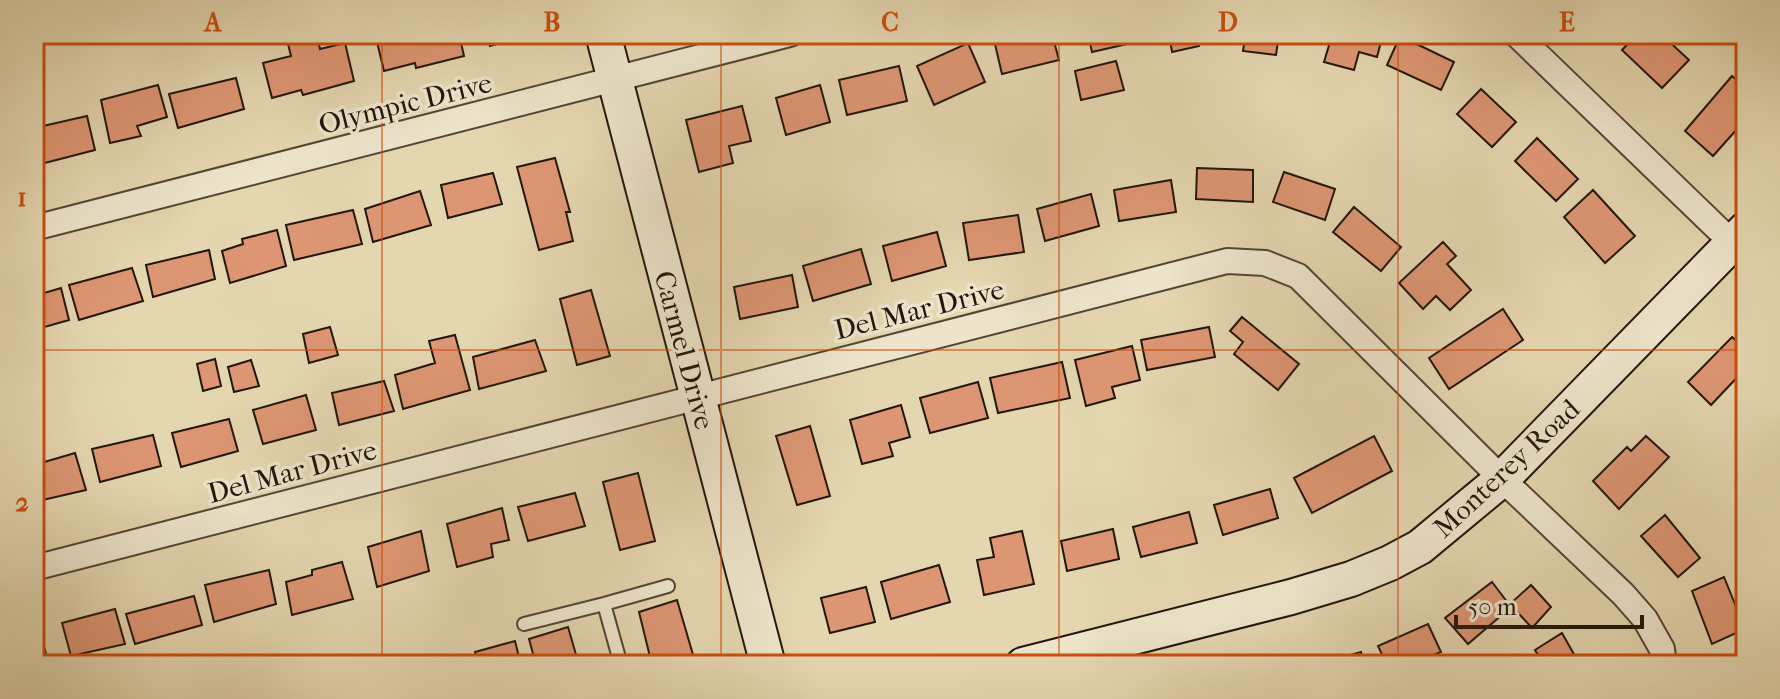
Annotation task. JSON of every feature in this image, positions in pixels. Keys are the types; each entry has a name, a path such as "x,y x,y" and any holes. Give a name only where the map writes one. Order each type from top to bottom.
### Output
{"street":[{"name":"Carmel Drive","path":"603,34 768,665"},
{"name":"Olympic Drive","path":"34,228 790,34"},
{"path":"1516,34 1742,242"},
{"name":"Monterey Road","path":"1023,665 1291,597 1364,574 1420,547 1502,479 1742,242"},
{"name":"Del Mar Drive","path":"34,568 1227,261 1265,263 1298,276 1502,479 1623,594 1645,619 1662,649 1664,665"}],"lane":[{"path":"524,624 668,586"},
{"path":"604,604 621,665"}],"building":[{"path":"389,34 459,34 464,56 416,68 415,63 384,71 376,38"},
{"path":"487,34 522,34 523,37 490,46"},
{"path":"1019,34 1052,34 1059,60 1002,74 994,40"},
{"path":"1088,34 1134,34 1136,42 1092,52"},
{"path":"1169,34 1196,34 1199,46 1172,52"},
{"path":"1279,34 1276,55 1243,51 1245,37 1227,35"},
{"path":"1310,34 1383,34 1377,57 1359,52 1354,70 1324,62 1330,42"},
{"path":"1637,34 1661,34 1689,60 1662,88 1622,50"},
{"path":"317,36 320,49 345,43 354,81 303,95 301,90 272,98 263,63 291,56 288,44"},
{"path":"1400,36 1454,62 1441,90 1387,65"},
{"path":"968,43 985,82 934,105 917,66"},
{"path":"1116,61 1124,90 1081,100 1075,71"},
{"path":"899,66 907,101 847,115 839,80"},
{"path":"1732,76 1746,88 1746,119 1713,156 1685,131"},
{"path":"236,78 244,109 178,128 169,94"},
{"path":"158,85 167,117 137,126 141,136 110,143 101,100"},
{"path":"820,85 830,122 786,135 776,98"},
{"path":"1481,89 1516,122 1492,147 1457,114"},
{"path":"742,106 751,141 729,146 733,163 699,172 686,120"},
{"path":"87,116 95,150 37,165 34,128"},
{"path":"1537,138 1578,179 1556,201 1515,161"},
{"path":"555,158 570,212 566,212 573,241 539,250 517,167"},
{"path":"1197,168 1253,170 1253,202 1196,199"},
{"path":"1284,172 1335,189 1325,220 1273,202"},
{"path":"493,173 502,204 448,218 441,185"},
{"path":"1171,180 1176,212 1119,221 1114,190"},
{"path":"1593,190 1635,236 1605,263 1564,217"},
{"path":"420,191 431,225 373,242 365,209"},
{"path":"1091,194 1099,226 1045,241 1037,209"},
{"path":"1354,207 1401,247 1381,271 1333,232"},
{"path":"353,210 362,244 294,260 286,225"},
{"path":"1018,215 1024,252 969,260 963,223"},
{"path":"277,230 286,266 230,283 222,251 243,244 242,239"},
{"path":"937,232 946,266 892,281 883,246"},
{"path":"1443,242 1456,256 1447,264 1471,290 1450,310 1436,296 1423,309 1399,283"},
{"path":"861,249 871,284 813,301 803,266"},
{"path":"209,250 215,279 153,297 146,265"},
{"path":"132,268 143,301 79,320 69,285"},
{"path":"792,275 798,307 740,319 734,287"},
{"path":"61,288 69,320 34,330 34,296"},
{"path":"591,290 610,356 577,365 560,299"},
{"path":"1503,309 1523,340 1449,389 1429,358"},
{"path":"1242,317 1299,364 1278,390 1234,354 1243,342 1230,331"},
{"path":"330,327 338,355 309,363 303,334"},
{"path":"1209,327 1215,357 1147,370 1141,340"},
{"path":"455,335 470,390 403,409 395,375 435,363 429,341"},
{"path":"1732,337 1746,349 1746,368 1711,405 1688,382"},
{"path":"535,340 546,371 479,389 473,357"},
{"path":"1132,346 1140,380 1112,387 1115,398 1086,406 1075,360"},
{"path":"215,359 221,386 203,391 197,364"},
{"path":"251,360 259,386 234,392 228,367"},
{"path":"1062,362 1070,398 998,413 990,378"},
{"path":"384,381 394,411 339,425 332,393"},
{"path":"978,382 988,418 930,433 920,398"},
{"path":"306,395 316,430 263,444 253,410"},
{"path":"901,405 910,437 889,443 893,456 862,464 850,420"},
{"path":"229,419 238,451 181,467 172,433"},
{"path":"810,426 830,496 797,505 776,436"},
{"path":"153,435 161,466 100,482 92,449"},
{"path":"1374,436 1392,471 1312,513 1294,478"},
{"path":"1646,436 1669,457 1619,509 1593,481 1627,447 1631,451"},
{"path":"75,453 86,490 34,502 34,465"},
{"path":"638,473 655,541 620,550 603,482"},
{"path":"1270,489 1278,518 1223,535 1214,505"},
{"path":"575,493 585,526 528,541 518,507"},
{"path":"502,508 509,540 491,544 493,557 457,567 447,524"},
{"path":"1189,512 1197,543 1141,557 1133,527"},
{"path":"1665,515 1700,558 1678,577 1641,536"},
{"path":"1113,529 1119,559 1067,571 1061,541"},
{"path":"421,531 429,571 377,587 368,547"},
{"path":"1022,531 1034,584 984,595 977,560 994,557 990,538"},
{"path":"342,562 353,599 292,615 286,582 312,575 312,570"},
{"path":"939,565 950,602 891,619 881,582"},
{"path":"269,570 276,604 214,622 205,585"},
{"path":"1724,577 1745,629 1712,644 1692,591"},
{"path":"1492,582 1511,607 1468,644 1445,618"},
{"path":"1531,585 1551,607 1532,628 1510,604"},
{"path":"866,587 875,622 830,633 821,598"},
{"path":"194,596 202,625 135,644 126,614"},
{"path":"677,600 696,665 652,665 639,612"},
{"path":"115,609 125,644 71,656 62,623"},
{"path":"1428,624 1441,652 1423,659 1426,665 1387,665 1378,646"},
{"path":"568,627 579,665 536,665 529,639"},
{"path":"40,631 49,665 34,665 34,632"},
{"path":"1562,633 1580,665 1544,665 1535,650"},
{"path":"515,641 521,665 479,665 475,652"},
{"path":"1361,652 1364,665 1315,665"}]}
